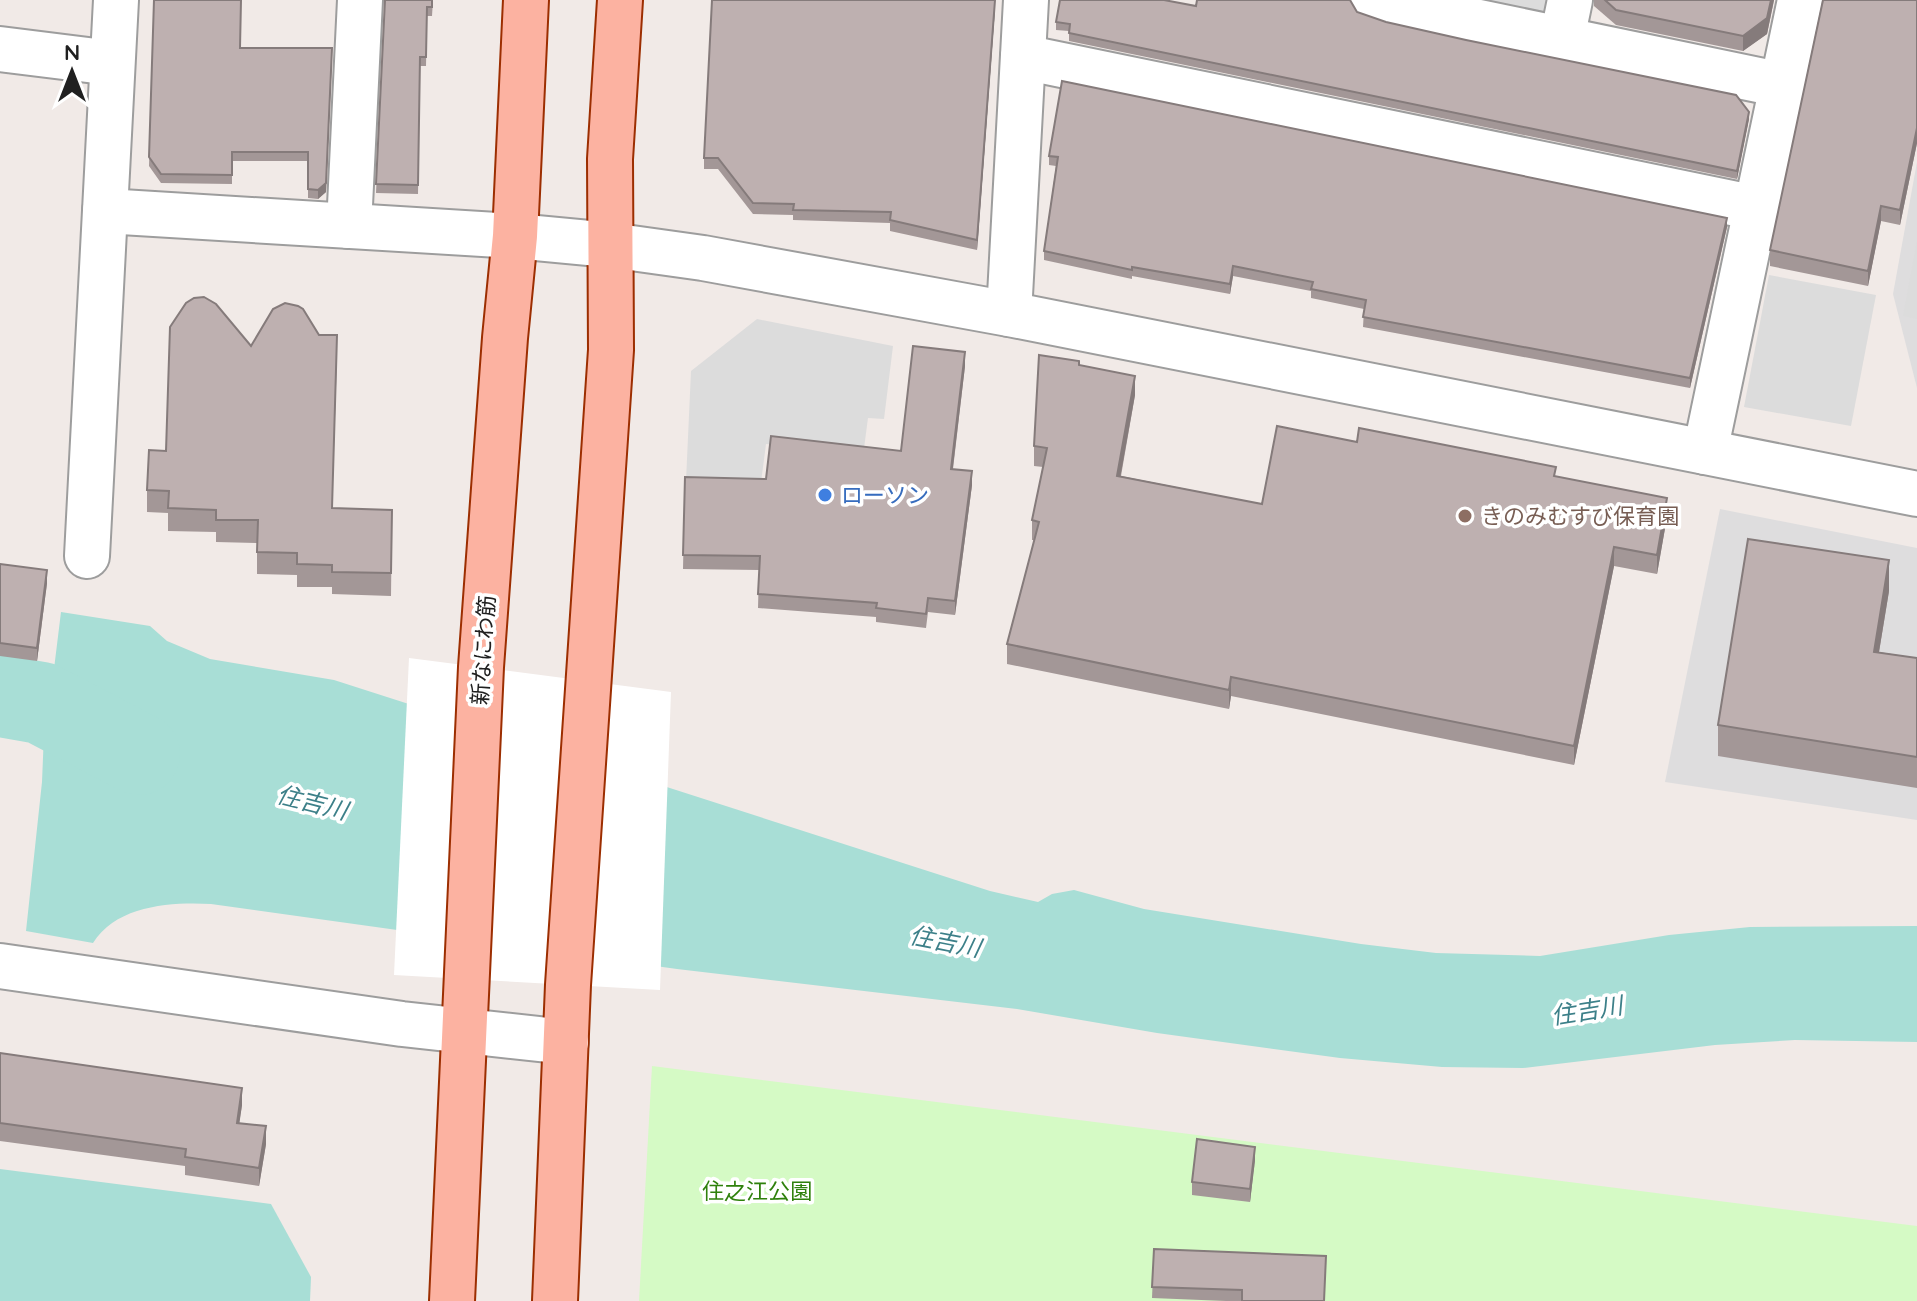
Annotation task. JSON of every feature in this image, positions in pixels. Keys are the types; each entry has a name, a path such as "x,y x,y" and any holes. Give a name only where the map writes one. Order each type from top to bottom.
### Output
{"main road":[{"name":"新なにわ筋","path":"452,1301 481,667 515,236 526,0"},
{"path":"555,1301 568,985 611,350 610,159 620,0"}],"street":[{"path":"87,556 116,0"},
{"path":"349,226 360,0"},
{"path":"1009,314 1026,0"},
{"path":"1373,0 1566,20 1782,85"},
{"path":"1705,452 1800,0"},
{"path":"0,49 112,63"},
{"path":"1023,57 1756,208"},
{"path":"105,211 515,236 703,258 1009,314 1917,494"},
{"path":"0,966 464,1031 566,1042"}],"shaded area":[{"path":"1475,0 1560,0 1556,16"},
{"path":"1917,162 1917,388 1893,294"},
{"path":"1917,241 1917,319 1903,316"},
{"path":"1769,275 1876,295 1851,426 1744,407"},
{"path":"757,319 893,346 884,419 868,418 863,456 766,444 760,490 686,481 691,371"},
{"path":"1720,509 1917,548 1917,820 1665,782"}],"green space":[{"name":"住之江公園","path":"652,1066 1917,1226 1917,1301 639,1301"}],"water":[{"path":"61,612 150,626 167,641 210,659 334,680 990,891 1038,902 1052,894 1074,890 1144,909 1361,944 1436,953 1540,956 1669,935 1750,927 1917,926 1917,1042 1795,1040 1715,1045 1523,1068 1442,1067 1340,1058 1157,1033 1017,1009 677,969 211,904 162,905 130,913 103,930 93,943 26,931 42,782 44,733 37,722 43,684 53,677"},
{"path":"0,1169 271,1204 311,1277 310,1301 0,1301"}],"pier":[{"path":"409,658 671,692 660,990 394,975"}],"building":[{"path":"154,0 241,0 240,48 332,48 326,183 318,190 308,189 308,152 232,152 232,175 161,174 149,157"},
{"path":"385,0 432,0 432,7 427,7 426,57 420,57 418,185 376,184"},
{"path":"712,0 995,0 977,240 890,220 891,212 793,210 794,204 753,203 718,158 704,158"},
{"path":"1060,0 1164,0 1196,6 1197,0 1350,0 1357,12 1386,22 1736,95 1749,112 1737,171 1069,33 1070,24 1056,22"},
{"path":"1605,0 1771,0 1767,18 1743,36 1616,10"},
{"path":"1823,0 1917,0 1917,128 1900,210 1881,206 1868,271 1770,250"},
{"path":"1062,81 1727,218 1690,378 1363,317 1366,300 1311,289 1313,282 1233,266 1230,284 1132,267 1132,270 1044,251 1058,157 1049,156"},
{"path":"204,297 216,304 251,346 273,309 285,303 303,309 319,335 337,335 332,508 392,510 391,573 332,572 332,565 297,564 297,553 257,552 258,520 216,520 216,510 168,508 169,491 147,490 149,450 166,451 170,327 186,303"},
{"path":"913,346 965,352 951,469 972,471 955,601 928,598 926,614 876,608 877,603 758,594 760,556 683,555 685,477 766,479 771,436 901,451"},
{"path":"1039,355 1079,361 1079,365 1135,376 1117,476 1262,504 1277,426 1357,442 1359,428 1556,467 1554,476 1667,498 1657,555 1614,547 1574,746 1231,677 1229,690 1007,644 1039,522 1032,520 1047,448 1034,446"},
{"path":"1748,539 1889,560 1874,652 1917,658 1917,757 1718,725"},
{"path":"0,564 47,570 37,648 0,643"},
{"path":"0,1053 242,1088 237,1123 266,1126 259,1168 185,1157 186,1149 0,1123"},
{"path":"1197,1139 1255,1147 1250,1189 1192,1182"},
{"path":"1154,1249 1326,1256 1324,1301 1242,1301 1242,1290 1152,1287"}],"waterway":[{"name":"住吉川","path":"0,696 41,703 139,754"}],"place":[{"name":"ローソン","path":"825,495"},
{"name":"きのみむすび保育園","path":"1465,516"}]}
